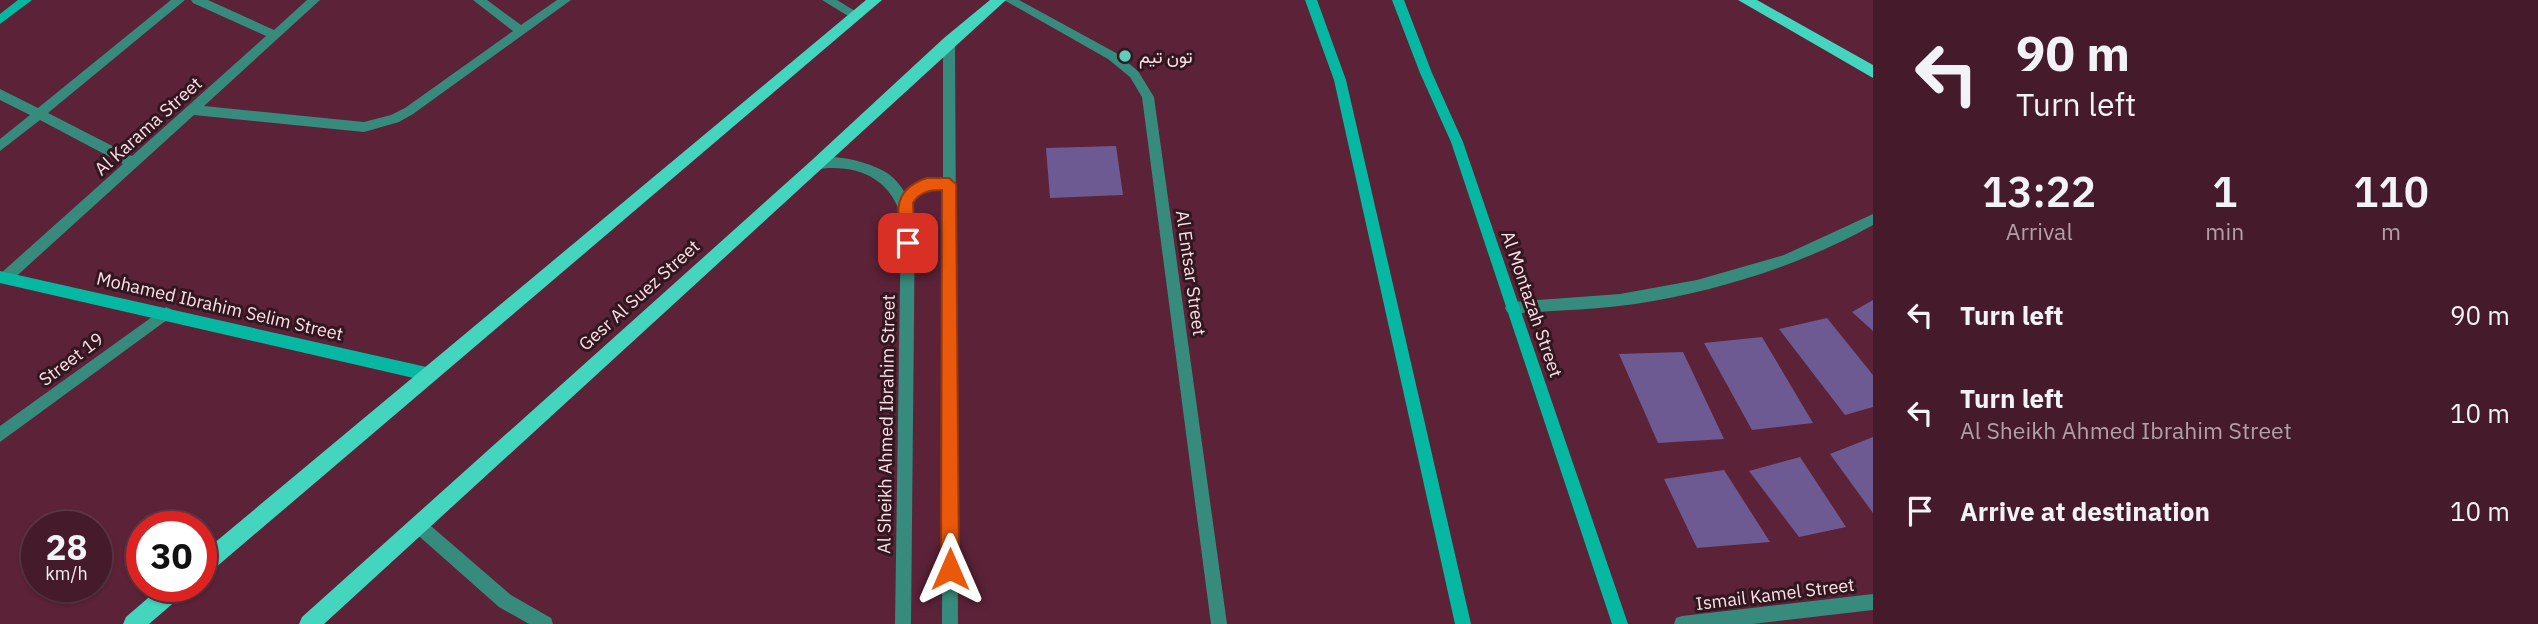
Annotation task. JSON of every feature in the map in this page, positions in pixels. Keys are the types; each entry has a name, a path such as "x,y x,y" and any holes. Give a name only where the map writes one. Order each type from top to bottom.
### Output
{"main road":[{"path":"217,554 875,0"},
{"name":"Gesr Al Suez Street","path":"309,624 818,164 949,42 999,0"},
{"path":"1745,0 1873,72"},
{"path":"133,624 159,602"}],"street":[{"path":"0,20 26,0"},
{"path":"0,146 179,0"},
{"path":"197,0 275,35"},
{"name":"Al Karama Street","path":"3,277 314,0"},
{"path":"480,0 521,31"},
{"path":"192,110 364,127 380,124 409,111 565,0"},
{"path":"828,0 857,16"},
{"name":"Al Entsar Street","path":"1010,0 1112,57 1134,74 1148,97 1219,624"},
{"path":"1311,0 1340,80 1463,624"},
{"path":"1319,21 1322,0"},
{"name":"Al Montazah Street","path":"1398,0 1426,73 1457,142 1620,624"},
{"path":"949,42 950,624"},
{"path":"0,93 133,163"},
{"path":"818,164 848,163 876,172 888,180 905,203 910,194 927,184 949,184"},
{"name":"Al Sheikh Ahmed Ibrahim Street","path":"903,624 908,216 905,203"},
{"path":"1512,307 1634,298 1744,274 1840,238 1873,219"},
{"name":"Mohamed Ibrahim Selim Street","path":"3,277 431,374"},
{"name":"Street 19","path":"0,435 166,313"},
{"path":"418,525 505,601 545,624"},
{"name":"Ismail Kamel Street","path":"1682,624 1873,601"}],"building":[{"path":"1116,146 1123,195 1050,198 1046,148"},
{"path":"1873,300 1873,331 1852,312"},
{"path":"1827,318 1873,375 1873,407 1845,415 1779,329"},
{"path":"1762,337 1813,423 1752,430 1704,343"},
{"path":"1683,352 1724,439 1658,443 1619,354"},
{"path":"1873,437 1873,513 1830,454"},
{"path":"1800,457 1846,527 1799,537 1749,471"},
{"path":"1724,470 1770,542 1697,548 1664,479"}],"place":[{"name":"تون تيم","path":"1125,56"}],"route":[{"path":"908,243 905,203 910,194 927,184 949,184 950,569"}]}
